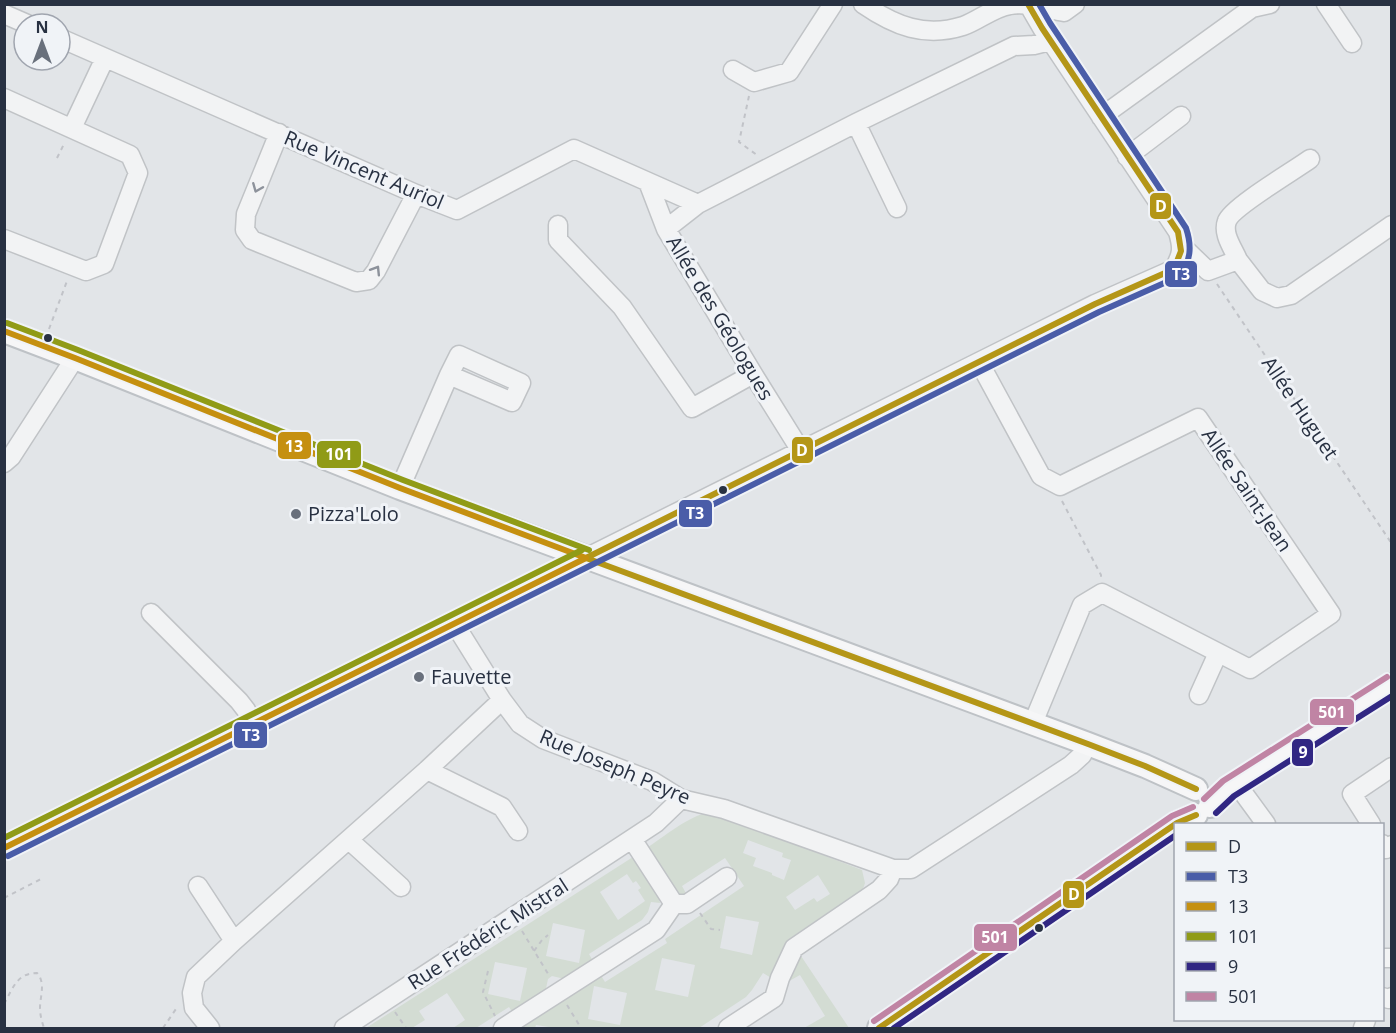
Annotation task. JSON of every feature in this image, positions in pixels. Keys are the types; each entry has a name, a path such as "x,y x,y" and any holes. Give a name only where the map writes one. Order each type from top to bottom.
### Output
{"main road":[{"path":"4,331 399,488 1145,766 1169,778 1177,788 1202,800"},
{"path":"879,1029 1202,800 1392,685"}],"street":[{"path":"733,70 754,82 789,72 833,4"},
{"path":"863,4 899,25 931,32 963,26 1008,5 1028,5 1064,12 1075,4"},
{"path":"1101,117 1251,8 1270,4"},
{"path":"1326,4 1352,43"},
{"path":"4,848 1095,304 1174,269 1181,256 1182,246 1178,232 1028,5"},
{"path":"666,229 698,204 856,123 1014,46 1050,41"},
{"name":"Rue Vincent Auriol","path":"72,43 457,210 574,149 698,204"},
{"path":"72,128 105,58"},
{"path":"4,98 130,155 138,173 104,264 86,271 4,239"},
{"path":"1127,157 1181,116"},
{"path":"856,123 897,208"},
{"path":"279,133 246,214 245,230 252,240 356,282 369,280 376,271 416,194"},
{"path":"1310,159 1237,208 1227,220 1226,234 1238,260 1262,291 1276,298 1291,295 1392,225"},
{"name":"Allée des Géologues","path":"648,182 666,229 801,451"},
{"path":"558,225 558,240 622,306 692,408 753,374"},
{"path":"1182,246 1208,271 1238,260"},
{"path":"4,463 11,457 75,358"},
{"path":"978,362 1041,476 1060,486"},
{"path":"399,488 450,375"},
{"name":"Allée Saint-Jean","path":"1060,486 1198,418 1331,614 1250,669 1102,593"},
{"path":"1033,723 1082,605 1102,593"},
{"path":"151,613 240,701 253,724"},
{"name":"Rue Joseph Peyre","path":"454,623 502,700 520,724 543,739 652,781 681,799 724,808 893,869"},
{"path":"1199,695 1218,653"},
{"path":"210,1029 194,1008 192,993 196,977 427,771 502,700"},
{"path":"728,1029 774,998 780,978 794,948 879,890 889,879 893,869 911,869 1071,765 1088,744"},
{"path":"1370,823 1352,794 1392,767"},
{"path":"427,771 502,807 518,831"},
{"name":"Rue Frédéric Mistral","path":"344,1029 656,824 681,799"},
{"path":"1202,800 1261,823"},
{"path":"632,839 674,904"},
{"path":"349,840 400,887"},
{"path":"674,904 687,904 727,877"},
{"path":"198,886 234,941"},
{"path":"500,1025 559,992 656,930 674,904"}],"path":[{"path":"754,82 747,101 739,142 772,166"},
{"path":"43,345 73,266"},
{"name":"Allée Huguet","path":"1208,271 1392,544"},
{"path":"1060,486 1061,500 1101,575 1102,593"},
{"path":"4,898 41,879"},
{"path":"692,900 711,929 720,930"},
{"path":"513,917 581,1029"},
{"path":"534,951 548,935"},
{"path":"488,971 483,992 500,1025"},
{"path":"4,1004 24,975 38,973 42,983 40,1017 44,1029"},
{"path":"163,1029 179,1005"},
{"path":"166,1024 168,1029"}],"shaded area":[{"path":"710,812 862,870 865,883 863,889 789,939 778,959 773,979 763,973 746,997 699,1028 555,1028 536,1025 535,1028 518,1028 600,974 605,982 667,943 665,939 744,886 725,858 682,886 688,897 678,896 645,849 685,822","holes":["748,840 783,853 782,857 791,860 784,880 753,866 756,858 743,853","818,875 830,894 817,902 814,898 795,910 786,897","726,916 759,922 752,955 720,948","662,958 695,965 688,997 655,990","594,986 627,993 620,1025 588,1019"]},
{"path":"633,857 657,890 660,903 651,902 642,920 589,954 594,963 569,980 552,976 548,979 544,998 515,1016 509,1007 476,1028 453,1028 465,1020 447,993 419,1011 425,1020 412,1028 366,1028","holes":["627,874 633,883 636,881 641,888 638,890 645,901 618,920 600,892","553,923 585,930 579,963 546,956","495,962 527,968 520,1001 488,994"]},
{"path":"801,956 849,1028 804,1028 825,1016 800,975 791,980 788,977 796,959"}],"transit line":[{"name":"D","path":"586,558 1095,304 1174,269 1181,251 1178,232 1028,4"},
{"name":"T3","path":"8,856 1099,312 1180,276 1189,253 1186,228 1039,4"},
{"name":"101","path":"7,323 403,480 589,550"},
{"name":"13","path":"4,331 400,488 586,558"},
{"name":"101","path":"4,838 582,550"},
{"name":"D","path":"586,558 1088,744 1196,789"},
{"name":"13","path":"4,848 586,558"},
{"name":"501","path":"1204,799 1223,781 1387,677"},
{"name":"9","path":"1216,813 1234,796 1392,696"},
{"name":"501","path":"874,1021 1172,816 1193,807"},
{"name":"D","path":"1177,823 1196,815"},
{"name":"D","path":"879,1028 1174,825"},
{"name":"9","path":"894,1028 1174,836"}],"place":[{"name":"Pizza'Lolo","path":"296,514"},
{"name":"Fauvette","path":"419,677"}]}
